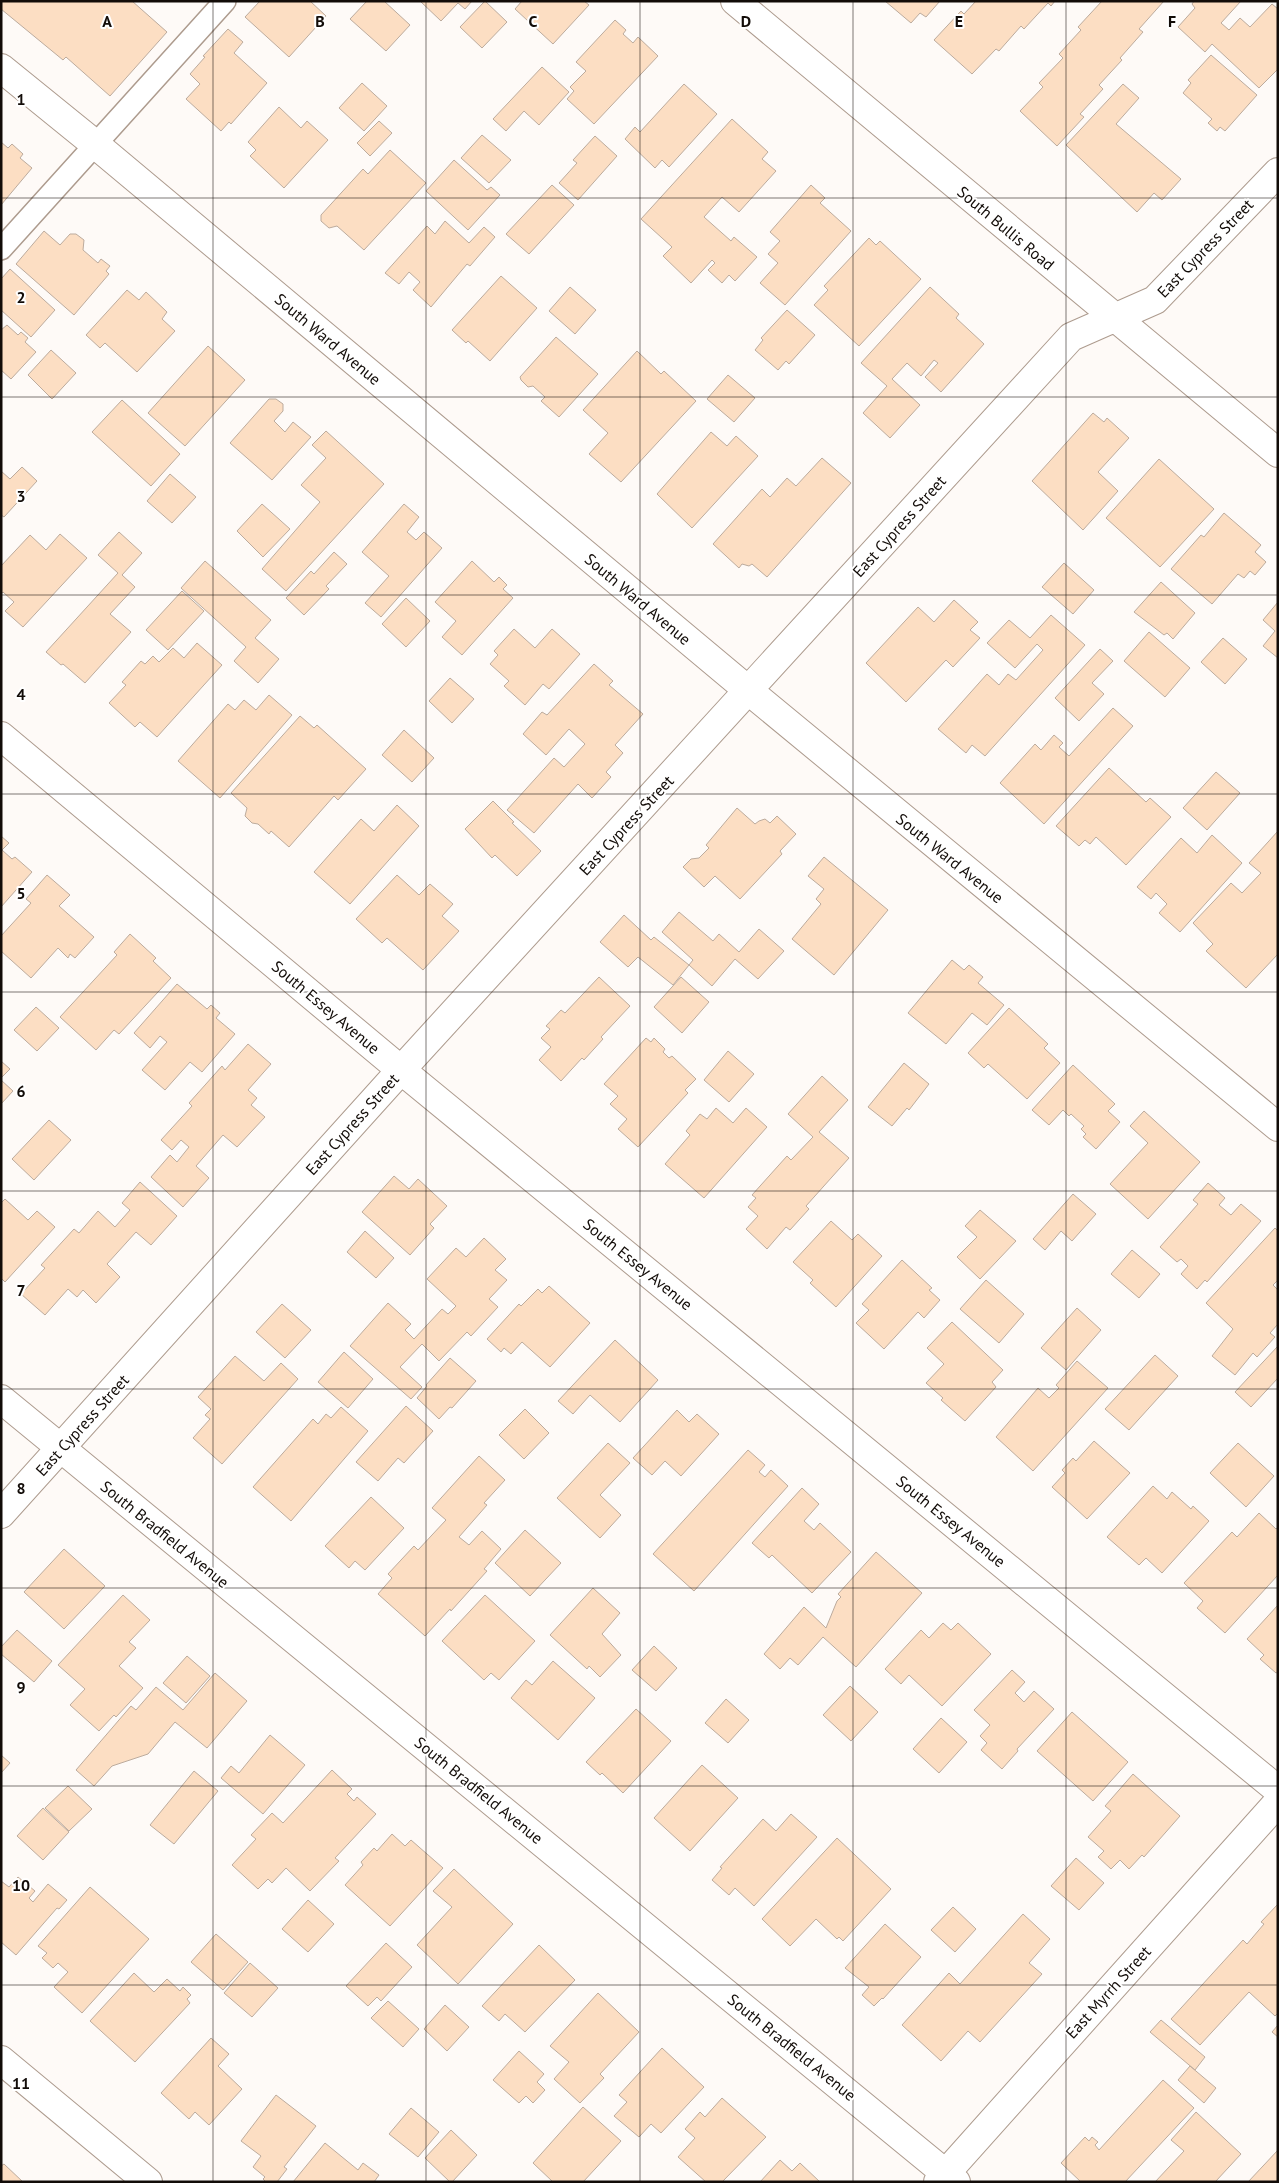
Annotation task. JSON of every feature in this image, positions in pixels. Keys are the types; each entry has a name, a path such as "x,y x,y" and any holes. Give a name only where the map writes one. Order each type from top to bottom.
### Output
{"street":[{"name":"South Bullis Road","path":"735,1 1278,453"},
{"name":"South Ward Avenue","path":"1,68 96,145 749,692 1278,1128"},
{"name":"East Cypress Street","path":"1,1514 401,1070 749,692 1071,337 1155,300 1278,172"},
{"name":"South Essey Avenue","path":"1,736 401,1070 1278,1790"},
{"name":"South Bradfield Avenue","path":"1,1399 947,2179"},
{"name":"East Myrrh Street","path":"947,2179 1278,1802"},
{"path":"1,2060 148,2182"}],"lane":[{"path":"1,249 225,1"}],"building":[{"path":"1,1 132,1 167,32 110,96 66,57 63,60 1,9"},
{"path":"260,1 310,1 326,16 289,57 245,17"},
{"path":"367,1 384,1 410,25 386,51 350,19"},
{"path":"420,1 472,1 465,9 458,3 441,21"},
{"path":"485,1 507,22 482,48 460,27"},
{"path":"522,1 584,1 589,5 553,44 515,9"},
{"path":"885,1 940,1 926,17 920,13 911,23"},
{"path":"976,1 1055,1 1051,6 1048,3 1024,29 1021,26 999,51 996,49 972,74 934,40 961,11 964,14"},
{"path":"1102,1 1164,1 1139,29 1143,32 1120,58 1122,60 1099,85 1103,89 1080,114 1084,117 1057,146 1020,111 1043,87 1039,83 1063,58 1059,54 1081,30 1078,27"},
{"path":"1194,1 1241,1 1221,23 1229,30 1240,18 1250,27 1272,4 1278,9 1278,69 1259,88 1212,44 1205,52 1178,27 1195,8 1192,4"},
{"path":"615,20 626,30 623,34 633,43 638,37 658,56 594,124 567,99 574,91 570,87 586,71 576,62"},
{"path":"228,29 243,42 234,53 267,83 231,124 229,122 221,131 186,99 200,84 190,74 205,57 203,56"},
{"path":"1211,55 1257,95 1225,131 1220,127 1217,131 1208,123 1212,119 1183,93 1191,83 1188,80"},
{"path":"542,67 569,92 539,125 524,111 506,131 493,119"},
{"path":"362,83 387,106 364,131 339,108"},
{"path":"684,84 717,114 669,167 662,160 655,168 625,139 635,127 640,132"},
{"path":"1123,84 1139,98 1116,124 1181,179 1162,200 1154,193 1137,212 1066,145"},
{"path":"279,107 301,128 307,121 328,140 284,188 250,156 256,150 248,142"},
{"path":"732,119 768,152 762,159 776,171 739,212 722,197 704,217 731,241 734,237 757,257 735,281 729,275 722,283 708,270 715,263 712,260 691,283 663,256 672,247 641,219"},
{"path":"379,121 392,133 370,156 357,143"},
{"path":"482,135 511,160 489,183 461,158"},
{"path":"595,136 617,156 578,200 559,183 577,163 573,160"},
{"path":"1,142 8,148 12,144 23,154 20,158 32,168 1,205"},
{"path":"390,150 426,183 364,250 337,226 329,228 321,221 321,215 363,169 368,174"},
{"path":"454,160 487,190 491,187 500,195 468,230 426,191"},
{"path":"552,185 574,205 529,254 506,234"},
{"path":"811,185 825,198 820,203 851,231 785,305 760,283 778,263 768,254 780,241 770,232"},
{"path":"445,221 469,243 484,227 495,237 470,266 467,264 431,307 413,290 420,282 409,272 399,284 385,273 427,226 435,234"},
{"path":"44,231 60,245 70,234 76,234 84,240 83,250 98,263 101,259 110,266 106,271 109,274 74,315 16,264"},
{"path":"869,238 876,245 880,241 921,279 859,346 814,305 828,290 824,286"},
{"path":"10,269 55,310 31,337 1,310 1,279"},
{"path":"501,276 537,308 490,361 468,341 466,343 452,330"},
{"path":"570,287 596,310 575,334 549,311"},
{"path":"930,287 959,314 956,318 984,344 941,392 925,377 938,363 934,360 921,376 907,363 892,379 920,405 890,438 863,413 887,386 861,363"},
{"path":"127,290 139,300 146,292 167,312 162,319 175,331 137,372 105,343 100,348 86,335"},
{"path":"787,310 815,335 789,364 786,361 778,370 755,350 763,340 761,338"},
{"path":"7,325 18,335 21,332 28,338 25,342 36,352 11,379 1,370 1,330"},
{"path":"556,337 598,374 559,417 541,401 545,397 533,386 528,387 520,377"},
{"path":"208,346 245,380 185,446 148,413"},
{"path":"51,350 76,373 52,399 28,375"},
{"path":"637,351 661,374 664,371 696,401 621,482 589,454 608,433 583,410"},
{"path":"728,375 755,398 734,422 707,399"},
{"path":"269,399 276,399 283,404 283,411 274,421 285,432 293,422 311,437 272,480 230,443"},
{"path":"122,400 180,454 151,486 92,432"},
{"path":"1093,413 1104,422 1107,418 1129,438 1098,472 1118,491 1083,530 1032,481"},
{"path":"326,431 384,484 286,591 262,569 320,502 301,485 326,458 312,445"},
{"path":"711,432 727,446 736,436 758,456 692,528 657,494"},
{"path":"822,458 851,483 767,577 752,564 749,566 742,564 739,568 713,544 762,489 770,497 787,478 796,486"},
{"path":"1159,459 1214,509 1160,567 1106,518"},
{"path":"22,467 37,481 4,517 1,515 1,471 10,479"},
{"path":"170,474 196,497 172,523 147,501"},
{"path":"262,504 290,529 263,557 237,531"},
{"path":"404,504 419,517 407,532 416,540 424,532 442,548 381,617 365,603 389,576 362,552"},
{"path":"1224,513 1261,545 1255,552 1266,562 1255,575 1250,571 1244,578 1238,574 1212,604 1171,569 1201,535 1204,537"},
{"path":"119,532 142,553 122,575 135,587 110,614 131,632 85,683 46,652 118,573 98,555"},
{"path":"60,534 87,558 23,627 5,611 14,602 3,592 1,594 1,566 30,535 46,550"},
{"path":"334,552 347,564 326,586 329,589 304,615 286,598 311,571 314,574"},
{"path":"205,561 271,620 255,638 279,659 258,683 234,661 246,647 181,588"},
{"path":"472,561 494,582 499,577 507,585 503,589 513,598 462,655 442,637 456,621 435,602"},
{"path":"1064,563 1094,590 1073,614 1042,587"},
{"path":"1161,582 1195,613 1173,639 1167,633 1164,635 1134,612"},
{"path":"182,591 204,611 168,650 146,630"},
{"path":"406,598 430,621 406,647 382,624"},
{"path":"954,600 978,622 970,630 980,638 953,667 946,660 906,702 866,663 918,607 934,622"},
{"path":"1278,602 1278,658 1263,646 1275,631 1263,620"},
{"path":"1051,615 1085,645 985,756 972,745 966,753 938,729 987,674 999,685 1008,674 1016,680 1043,650 1037,644 1015,668 987,643 1009,620 1030,638"},
{"path":"514,629 535,648 552,629 580,654 549,689 543,684 525,705 504,686 509,681 490,664 498,655 494,651"},
{"path":"1149,632 1190,668 1165,697 1124,661"},
{"path":"1223,638 1247,659 1225,684 1201,662"},
{"path":"197,643 222,665 157,737 140,722 135,727 109,703 126,685 122,682 141,661 145,664 153,656 159,662 173,648 184,658"},
{"path":"1100,649 1113,661 1092,683 1104,694 1079,721 1055,698"},
{"path":"594,664 613,681 609,685 643,714 615,745 623,753 606,772 611,777 592,798 578,784 534,833 507,810 554,758 564,767 585,744 569,729 546,755 523,734 542,712 547,715"},
{"path":"450,678 474,699 452,723 429,701"},
{"path":"269,695 292,715 220,798 178,761 228,704 235,710 244,700 256,710"},
{"path":"1113,708 1133,726 1044,824 1000,783 1035,744 1041,750 1054,735 1063,743 1059,747 1069,756"},
{"path":"300,716 314,728 317,725 366,769 338,800 334,796 289,847 271,831 269,834 258,824 252,823 245,816 247,808 231,793"},
{"path":"404,730 434,758 412,782 382,755"},
{"path":"1109,768 1146,802 1150,798 1171,817 1126,865 1096,837 1090,844 1085,840 1079,846 1056,826"},
{"path":"1216,772 1240,793 1207,830 1183,808"},
{"path":"493,801 514,822 512,823 541,851 517,876 495,855 492,858 465,829"},
{"path":"397,805 419,826 350,904 314,872 361,819 374,831"},
{"path":"737,808 755,824 765,819 770,823 777,816 796,834 780,851 782,854 740,899 715,876 704,887 683,867 691,859 699,858 709,848 706,845"},
{"path":"1278,831 1278,954 1246,988 1206,951 1213,944 1193,923 1231,883 1242,893 1261,873 1249,863"},
{"path":"1212,835 1242,863 1180,932 1159,913 1167,904 1156,893 1151,899 1137,887 1181,838 1197,853"},
{"path":"1,836 9,843 2,850 12,859 15,857 32,872 1,907"},
{"path":"824,857 888,910 834,975 792,939 821,904 816,899 824,889 808,876"},
{"path":"47,875 70,895 59,906 94,937 75,958 70,954 68,958 58,948 31,978 1,951 1,936 31,903 26,899"},
{"path":"397,875 419,895 430,884 453,904 442,916 459,931 423,970 387,938 382,943 356,919"},
{"path":"679,912 713,941 719,934 739,952 759,929 784,951 758,979 735,959 712,986 689,965 693,960 662,932"},
{"path":"624,915 651,940 654,937 689,965 673,985 638,957 628,967 600,942"},
{"path":"130,934 156,958 153,961 171,978 119,1034 114,1030 96,1050 60,1017 117,955 114,952"},
{"path":"952,960 964,970 969,965 983,977 978,983 1004,1005 987,1025 972,1013 946,1044 908,1013"},
{"path":"599,977 630,1006 601,1037 603,1039 584,1060 582,1058 561,1081 539,1060 551,1047 541,1038 550,1029 546,1026 561,1010 565,1013"},
{"path":"681,977 709,1002 682,1033 654,1007"},
{"path":"177,984 207,1009 211,1005 220,1013 216,1018 235,1034 202,1072 190,1062 165,1090 142,1070 167,1042 160,1036 150,1048 134,1033"},
{"path":"36,1007 59,1028 37,1051 14,1030"},
{"path":"1009,1008 1048,1044 1044,1048 1060,1063 1027,1099 988,1064 984,1068 968,1053"},
{"path":"646,1038 651,1042 654,1038 665,1049 663,1052 669,1058 672,1056 696,1079 685,1090 688,1093 638,1147 618,1129 627,1119 610,1104 618,1096 604,1084"},
{"path":"248,1044 271,1064 248,1090 257,1098 251,1105 265,1117 237,1147 223,1135 196,1166 209,1178 183,1207 151,1177 170,1155 177,1162 189,1147 181,1140 172,1150 161,1140 192,1106 189,1103 222,1066 225,1070"},
{"path":"728,1051 754,1074 729,1102 704,1080"},
{"path":"1,1061 10,1069 1,1078"},
{"path":"904,1063 929,1084 909,1110 907,1108 892,1126 868,1107"},
{"path":"1073,1065 1115,1104 1108,1111 1120,1122 1096,1149 1083,1137 1086,1134 1081,1129 1084,1126 1071,1114 1069,1116 1063,1110 1049,1125 1032,1110"},
{"path":"822,1076 848,1100 819,1132 849,1158 806,1206 809,1209 790,1230 786,1227 767,1249 746,1229 758,1216 748,1207 756,1198 752,1195 787,1156 791,1160 813,1137 788,1114"},
{"path":"1,1080 13,1091 1,1104"},
{"path":"716,1108 733,1123 746,1108 767,1127 704,1198 665,1164 690,1135 686,1131 700,1114 707,1119"},
{"path":"1144,1111 1200,1162 1148,1219 1110,1184 1148,1143 1130,1126"},
{"path":"49,1120 71,1140 34,1180 12,1159"},
{"path":"394,1176 409,1189 418,1179 447,1206 430,1224 434,1228 410,1255 362,1212"},
{"path":"140,1182 177,1216 151,1245 136,1232 107,1264 120,1277 96,1303 83,1290 77,1297 68,1289 45,1315 21,1294 45,1268 41,1265 74,1229 79,1233 98,1211 115,1227 130,1210 122,1203"},
{"path":"1208,1183 1225,1198 1219,1205 1231,1215 1241,1204 1261,1221 1207,1282 1205,1280 1197,1289 1181,1274 1188,1266 1181,1259 1177,1262 1160,1247 1198,1204 1193,1200"},
{"path":"1073,1194 1096,1214 1072,1241 1061,1231 1045,1250 1033,1239"},
{"path":"5,1199 28,1220 37,1211 55,1227 5,1282 1,1278 1,1203"},
{"path":"980,1210 1016,1241 980,1279 957,1257 977,1237 965,1226"},
{"path":"831,1221 852,1240 858,1234 882,1256 836,1307 810,1283 813,1280 793,1262"},
{"path":"1275,1228 1278,1231 1278,1280 1273,1285 1278,1290 1278,1324 1270,1333 1275,1337 1257,1357 1253,1353 1235,1375 1212,1356 1233,1329 1206,1303"},
{"path":"365,1231 394,1258 376,1278 347,1252"},
{"path":"484,1238 506,1259 495,1270 507,1280 489,1299 498,1307 471,1336 467,1332 439,1361 422,1344 400,1367 422,1387 411,1399 350,1346 388,1303 411,1324 405,1330 414,1339 442,1309 448,1314 456,1306 427,1279 456,1248 466,1257"},
{"path":"1132,1250 1160,1274 1139,1298 1111,1274"},
{"path":"902,1260 932,1288 929,1290 940,1300 924,1318 918,1312 884,1349 856,1323 869,1310 862,1304"},
{"path":"986,1280 1024,1314 999,1343 960,1309"},
{"path":"549,1286 590,1323 550,1367 522,1342 511,1354 504,1348 501,1352 487,1339 519,1304 521,1306 538,1289 542,1293"},
{"path":"282,1304 311,1330 285,1358 256,1332"},
{"path":"1077,1308 1101,1330 1066,1370 1041,1348"},
{"path":"952,1322 1003,1370 992,1382 996,1387 965,1421 941,1400 943,1398 926,1383 944,1364 927,1348"},
{"path":"615,1340 658,1380 620,1422 590,1395 573,1414 558,1401"},
{"path":"1278,1346 1278,1378 1251,1407 1235,1392"},
{"path":"344,1352 373,1379 348,1408 318,1382"},
{"path":"1155,1355 1178,1376 1129,1430 1105,1409"},
{"path":"235,1356 264,1381 281,1363 298,1379 222,1464 193,1438 210,1419 205,1415 211,1409 198,1397"},
{"path":"450,1358 476,1381 452,1408 450,1407 439,1419 417,1398"},
{"path":"1077,1361 1108,1388 1033,1471 996,1437 1038,1388 1049,1398 1059,1388 1056,1385"},
{"path":"406,1406 433,1431 404,1463 398,1458 378,1481 356,1462"},
{"path":"341,1407 368,1431 291,1521 253,1487 313,1419 318,1424 326,1414 331,1418"},
{"path":"525,1409 549,1433 524,1459 499,1435"},
{"path":"677,1410 689,1422 697,1414 719,1434 681,1476 665,1461 652,1475 633,1458"},
{"path":"1094,1441 1130,1473 1087,1519 1052,1487 1065,1473 1062,1470 1073,1458 1076,1461"},
{"path":"608,1443 630,1463 600,1495 621,1515 600,1538 557,1498"},
{"path":"1238,1443 1274,1476 1246,1507 1210,1473"},
{"path":"748,1450 765,1465 759,1472 765,1477 771,1470 788,1486 694,1591 653,1554"},
{"path":"479,1456 505,1480 484,1503 487,1505 459,1537 469,1545 482,1531 501,1549 484,1569 487,1571 451,1611 450,1609 425,1636 378,1594 392,1578 388,1574 414,1546 418,1550 446,1520 432,1508"},
{"path":"1153,1486 1167,1499 1172,1492 1191,1509 1193,1506 1209,1521 1162,1573 1146,1558 1139,1565 1107,1537"},
{"path":"802,1488 819,1504 804,1521 814,1530 820,1523 851,1552 812,1593 772,1555 769,1558 752,1543"},
{"path":"371,1497 404,1528 365,1570 355,1561 349,1568 325,1546"},
{"path":"1259,1513 1276,1529 1278,1527 1278,1575 1225,1633 1197,1608 1203,1601 1184,1583 1232,1532 1237,1537"},
{"path":"525,1530 561,1563 530,1596 495,1563"},
{"path":"64,1549 105,1586 64,1629 24,1592"},
{"path":"876,1552 922,1593 856,1667 823,1637 798,1665 790,1658 780,1669 764,1654 804,1607 826,1628 837,1601 841,1597 838,1594"},
{"path":"593,1588 620,1613 602,1634 621,1655 600,1677 589,1666 587,1669 550,1635"},
{"path":"123,1595 150,1620 129,1642 136,1648 119,1666 143,1688 116,1717 114,1715 99,1731 70,1705 85,1689 58,1665"},
{"path":"485,1595 535,1641 499,1680 491,1673 484,1680 442,1641"},
{"path":"1278,1605 1278,1672 1276,1673 1260,1659 1264,1655 1247,1639"},
{"path":"943,1623 951,1630 958,1623 991,1654 942,1706 909,1675 901,1684 885,1669 921,1630 929,1638"},
{"path":"17,1630 52,1661 34,1682 1,1654 1,1647"},
{"path":"654,1646 677,1668 656,1691 632,1670"},
{"path":"187,1656 210,1676 186,1703 163,1683"},
{"path":"553,1661 595,1698 558,1740 511,1698 526,1680 532,1685"},
{"path":"1012,1670 1025,1682 1015,1693 1024,1702 1034,1691 1054,1709 1017,1749 1018,1751 1002,1769 981,1750 987,1743 980,1736 990,1725 974,1710"},
{"path":"215,1673 247,1701 207,1748 175,1722 148,1754 112,1766 94,1786 76,1770 131,1706 136,1710 156,1687 183,1710"},
{"path":"850,1686 878,1712 851,1741 823,1715"},
{"path":"726,1699 749,1720 728,1743 705,1723"},
{"path":"636,1709 671,1741 623,1793 602,1773 600,1775 586,1762"},
{"path":"1072,1712 1128,1762 1093,1801 1037,1751"},
{"path":"941,1718 967,1742 939,1773 913,1749"},
{"path":"270,1735 305,1765 263,1814 221,1778 231,1766 239,1773"},
{"path":"1,1755 10,1763 1,1773"},
{"path":"702,1765 738,1798 690,1851 654,1818"},
{"path":"332,1770 352,1789 347,1794 354,1801 357,1797 376,1814 335,1858 339,1861 310,1891 286,1868 272,1883 268,1879 258,1889 232,1865 256,1839 251,1835 272,1813 283,1823"},
{"path":"194,1771 218,1791 174,1844 150,1825"},
{"path":"1133,1774 1180,1816 1144,1857 1142,1855 1129,1869 1120,1860 1111,1869 1098,1857 1104,1851 1088,1837 1111,1811 1105,1806"},
{"path":"68,1786 92,1809 69,1831 45,1808"},
{"path":"43,1808 69,1832 43,1860 17,1836"},
{"path":"791,1814 817,1837 754,1906 735,1888 729,1895 712,1880 722,1868 720,1867 763,1819 776,1831"},
{"path":"392,1834 405,1846 411,1840 443,1868 390,1926 345,1885 363,1865 361,1862 374,1848 377,1851"},
{"path":"837,1838 891,1889 843,1941 839,1937 837,1939 816,1919 790,1946 762,1919"},
{"path":"1076,1858 1104,1883 1079,1910 1051,1886"},
{"path":"454,1869 513,1924 458,1984 417,1945 452,1907 433,1891"},
{"path":"18,1877 35,1891 29,1898 33,1902 48,1884 67,1900 59,1909 57,1908 16,1955 1,1942 1,1881 9,1887"},
{"path":"90,1887 149,1939 82,2013 54,1987 68,1972 58,1963 53,1968 42,1958 47,1953 38,1946"},
{"path":"308,1900 334,1924 308,1952 282,1929"},
{"path":"1278,1904 1278,2013 1275,2016 1249,1992 1200,2045 1171,2019 1243,1940 1247,1944 1264,1924 1261,1922"},
{"path":"953,1907 976,1929 955,1952 931,1930"},
{"path":"1023,1914 1050,1939 1029,1963 1042,1974 980,2042 968,2031 941,2061 902,2025 949,1973 960,1984"},
{"path":"885,1924 921,1957 883,1999 874,2006 862,1995 869,1987 845,1968"},
{"path":"216,1934 248,1962 223,1990 191,1962"},
{"path":"386,1943 412,1967 381,2001 377,1997 368,2006 346,1986"},
{"path":"539,1945 575,1980 525,2032 505,2014 499,2021 482,2006"},
{"path":"250,1963 278,1988 252,2017 224,1993"},
{"path":"134,1973 154,1992 167,1979 180,1991 183,1987 191,1995 187,1999 190,2003 135,2062 90,2021"},
{"path":"598,1993 639,2032 600,2074 604,2078 580,2103 554,2079 569,2062 550,2046"},
{"path":"388,2001 419,2029 403,2047 371,2018"},
{"path":"445,2005 469,2027 447,2051 424,2029"},
{"path":"1161,2020 1205,2057 1195,2070 1150,2032"},
{"path":"1278,2025 1278,2037 1272,2032"},
{"path":"211,2038 229,2054 218,2066 242,2089 209,2125 195,2112 189,2119 161,2093"},
{"path":"662,2048 704,2087 661,2133 651,2124 639,2137 614,2116 627,2102 619,2095"},
{"path":"519,2051 544,2074 537,2082 545,2090 533,2103 526,2096 519,2103 493,2080"},
{"path":"1190,2066 1216,2088 1204,2103 1178,2080"},
{"path":"1163,2080 1194,2108 1125,2182 1081,2182 1061,2163 1085,2137 1089,2141 1092,2137 1098,2142 1095,2145 1099,2150"},
{"path":"276,2095 316,2126 284,2167 287,2169 277,2182 266,2182 263,2179 265,2177 253,2167 261,2156 241,2141"},
{"path":"722,2098 766,2137 722,2182 706,2182 678,2157 695,2138 685,2129 700,2112 705,2117"},
{"path":"583,2107 621,2141 583,2182 553,2182 533,2163"},
{"path":"411,2108 439,2132 418,2157 389,2134"},
{"path":"1196,2112 1241,2154 1217,2182 1155,2182 1184,2151 1171,2140"},
{"path":"451,2130 477,2155 450,2182 425,2158"},
{"path":"325,2143 358,2170 363,2163 379,2175 374,2182 293,2182"},
{"path":"1278,2150 1278,2182 1248,2182"},
{"path":"780,2160 792,2171 800,2163 820,2182 760,2182"},
{"path":"4,2164 23,2182 1,2182 1,2166"}]}
